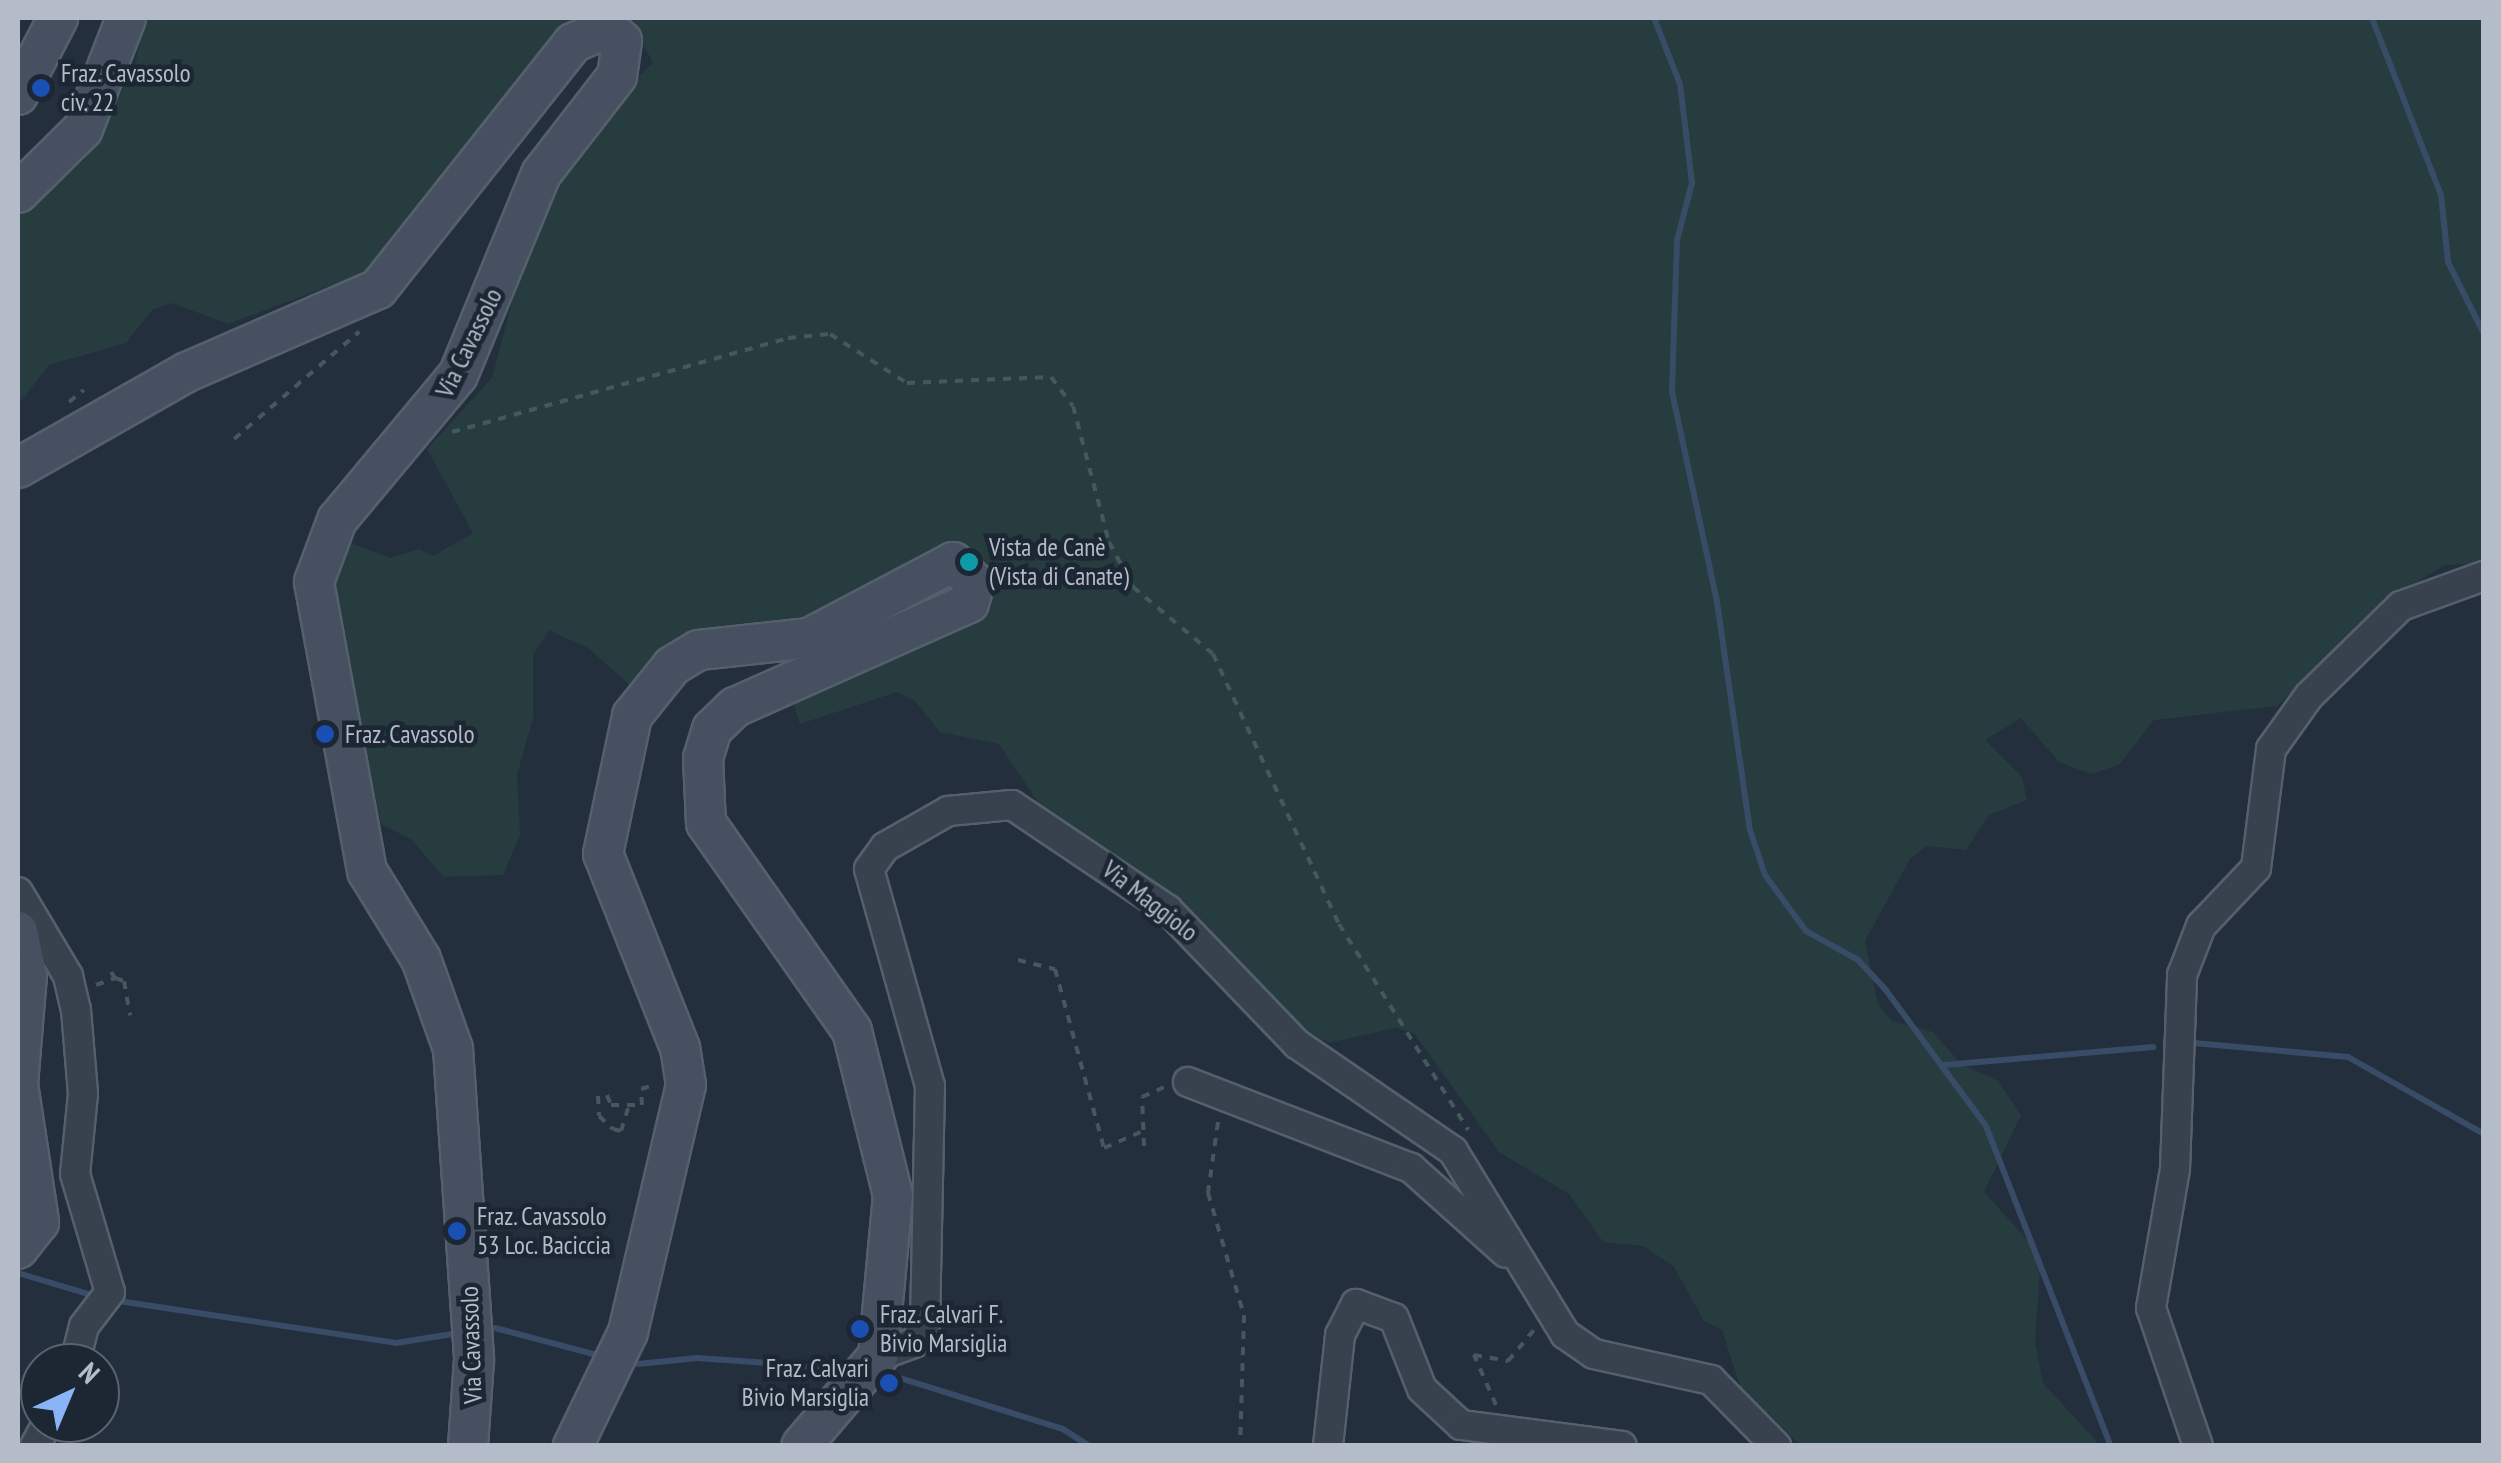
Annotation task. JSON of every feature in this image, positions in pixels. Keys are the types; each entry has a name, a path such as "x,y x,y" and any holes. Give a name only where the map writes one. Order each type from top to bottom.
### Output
{"main road":[{"path":"18,95 58,18"},
{"path":"18,193 83,128 126,18"},
{"name":"Via Cavassolo","path":"18,468 187,372 390,280 573,44 608,28 622,40 616,76 541,174 458,374 412,435 330,530 313,599 366,871 421,959 454,1049 474,1360 468,1446"},
{"path":"573,1446 628,1332 686,1085 680,1048 604,854 632,716 672,666 699,650 809,638 952,562 975,583 969,603 735,707 712,729 703,758 706,823 852,1031 893,1195 874,1363 801,1446"},
{"path":"18,932 27,976 18,1084 39,1222 18,1249"}],"street":[{"path":"2198,1446 2151,1308 2175,1169 2182,975 2201,926 2256,868 2271,749 2310,696 2400,606 2484,576"},
{"name":"Via Maggiolo","path":"874,1363 914,1343 926,1324 930,1086 868,869 885,846 948,811 990,804 1037,817 1168,910 1297,1044 1453,1151 1541,1308 1594,1354 1711,1380 1776,1446"},
{"path":"18,892 68,976 76,1010 83,1094 75,1174 110,1292 84,1326 80,1343"},
{"path":"1188,1082 1222,1100 1411,1168 1466,1208 1523,1272"},
{"path":"1328,1446 1340,1335 1356,1304 1394,1318 1438,1411 1461,1425 1513,1429 1548,1440 1622,1446"}],"path":[{"path":"234,439 368,320"},
{"path":"412,435 494,423 788,338 830,334 908,382 1051,377 1073,406 1109,542 1133,586 1213,654 1340,924 1474,1141"},
{"path":"1018,960 1055,969 1104,1148 1143,1132"},
{"path":"115,978 124,980 130,1015"},
{"path":"608,1095 611,1105 642,1105 641,1089 660,1074"},
{"path":"1144,1146 1142,1098 1188,1082"},
{"path":"598,1096 599,1116 613,1129 621,1131 629,1104"},
{"path":"1222,1100 1208,1193 1244,1315 1240,1446"},
{"path":"1513,1429 1474,1355 1508,1361 1531,1342 1541,1308"}],"green space":[{"path":"144,18 585,18 380,267 228,324 172,303 152,310 126,343 49,365 18,405 18,211 84,161 135,67"},
{"path":"607,18 2483,18 2483,564 2445,565 2388,599 2277,706 2154,720 2119,765 2091,774 2059,762 2021,718 1985,740 2022,777 2027,800 1989,815 1966,850 1927,846 1910,859 1865,941 1878,1004 1892,1021 1933,1032 1961,1064 1998,1081 2021,1115 1984,1192 2041,1255 2035,1341 2043,1383 2100,1445 1800,1445 1740,1386 1722,1330 1704,1321 1674,1267 1644,1246 1603,1242 1569,1194 1499,1152 1414,1033 1395,1028 1329,1043 1293,1023 1044,811 999,744 940,732 915,701 897,692 800,724 794,706 805,689 982,619 989,581 969,550 954,548 803,624 633,688 588,648 549,630 533,655 533,718 517,775 520,835 503,875 444,877 411,839 381,824 331,583 350,543 391,558 419,549 433,556 473,533 427,449 492,378 533,222 590,126 653,63 633,24"}],"waterway":[{"path":"1654,18 1680,84 1692,183 1677,240 1672,392 1717,602 1750,830 1765,875 1806,931 1858,960 1885,989 1986,1126 2111,1446"},
{"path":"2372,18 2441,195 2448,262 2484,334"},
{"path":"2194,1043 2348,1057 2484,1134"},
{"path":"1944,1065 2153,1047"},
{"path":"18,1273 98,1297"},
{"path":"119,1301 396,1343 452,1334"},
{"path":"495,1328 597,1355"},
{"path":"638,1364 697,1358 852,1369"},
{"path":"884,1373 1063,1429 1089,1446"}],"place":[{"name":"Fraz. Cavassolo civ. 22","path":"41,88"},
{"name":"Vista de Canè (Vista di Canate)","path":"969,562"},
{"name":"Fraz. Cavassolo","path":"325,734"},
{"name":"Fraz. Cavassolo 53 Loc. Baciccia","path":"457,1231"},
{"name":"Fraz. Calvari F. Bivio Marsiglia","path":"860,1329"},
{"name":"Fraz. Calvari Bivio Marsiglia","path":"889,1383"}]}
